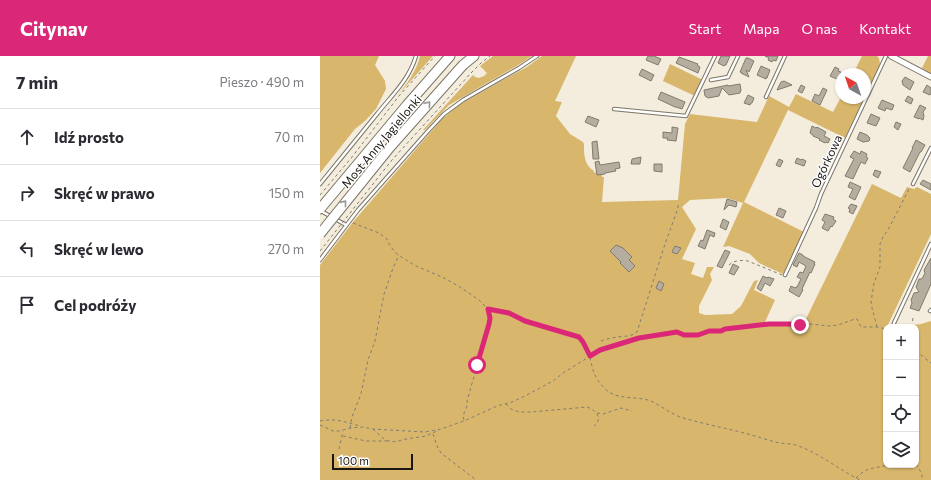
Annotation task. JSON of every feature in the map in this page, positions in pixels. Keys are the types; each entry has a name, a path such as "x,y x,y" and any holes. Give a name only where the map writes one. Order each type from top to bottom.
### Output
{"highway":[{"name":"Most Anny Jagiellonki","path":"320,210 407,104 450,56"},
{"name":"Most Anny Jagiellonki","path":"320,234 391,146 463,65 473,56"}],"street":[{"path":"891,56 931,77"}],"lane":[{"path":"320,184 403,84 410,73 416,56"},
{"path":"320,260 358,210 428,130 444,114 463,100 537,56"},
{"path":"614,109 686,116 715,56"},
{"path":"710,80 728,77 738,56"},
{"path":"766,97 785,56"},
{"name":"Ogórkowa","path":"785,275 821,194 886,56"},
{"path":"913,184 931,148"},
{"path":"320,210 346,225"},
{"path":"894,323 931,244"}],"path":[{"path":"320,196 399,96 435,56"},
{"path":"320,251 392,160 471,73 490,56"},
{"path":"877,327 871,302 874,283 880,267 880,244 913,184"},
{"path":"601,340 629,336 636,332 678,208 678,204"},
{"path":"349,222 379,233 387,239 390,246 397,254 414,265 444,278 460,287 479,300 488,309 490,318 489,324 467,401 468,404 463,416 464,421"},
{"path":"350,428 352,417 361,394 368,360 375,341 384,294 398,257 397,254"},
{"path":"729,265 734,262 745,260 779,275 785,275"},
{"path":"488,309 509,313 525,321 579,337 590,356 594,373 604,387 612,394 650,401 670,412 691,420 750,434 776,443 794,444 820,456 860,480"},
{"path":"912,324 913,317"},
{"path":"320,421 337,419 372,429 425,432 441,429 525,396 558,378 563,373 600,350 628,341 664,334 677,332 684,335 698,335 709,331 721,331 725,329 778,324 810,324 830,326 855,319 857,319 861,327 883,328"},
{"path":"919,353 931,363"},
{"path":"506,404 511,409 520,412 587,407 592,409 599,418 594,426"},
{"path":"596,413 602,414 621,408 632,411"},
{"path":"320,425 333,431 362,427"},
{"path":"372,429 384,440 388,441"},
{"path":"342,436 366,441 391,442 426,436 441,429"},
{"path":"339,449 343,430"},
{"path":"433,434 441,453 476,480"},
{"path":"856,478 867,469 883,466"},
{"path":"918,468 923,480"}],"shaded area":[{"path":"320,56 379,56 375,65 385,81 386,89 376,109 355,129 320,173"},
{"path":"420,56 433,56 398,95 414,72"},
{"path":"493,56 532,56 449,105 425,130 423,130 473,75 479,78 487,73 480,66"},
{"path":"542,56 576,56 555,101 562,102 556,116 570,134 583,142 585,159 588,166 594,171 594,173 596,172 597,175 600,175 600,172 602,173 602,177 604,177 602,202 678,200 685,124 690,114 757,122 769,96 789,107 796,94 833,112 837,104 861,104 845,138 788,110 744,202 804,232 783,274 759,263 750,254 729,246 723,247 743,203 727,198 690,200 682,207 696,229 682,259 695,263 691,274 703,278 707,267 714,267 710,274 712,280 699,306 699,313 705,315 732,314 741,306 754,281 758,280 754,290 775,300 765,322 804,323 872,184 901,198 907,187 914,189 917,187 931,194 931,234 888,324 883,324 883,468 919,468 919,324 931,321 931,480 320,480 320,265 353,222 442,119 459,105 527,67"},
{"path":"862,56 877,56 879,58 880,64 871,83 871,68 856,68"},
{"path":"928,56 931,56 931,73 922,68"},
{"path":"670,64 703,80 695,96 663,81"}],"building":[{"path":"648,56 654,56 661,59 658,65 646,60"},
{"path":"721,56 730,56 726,65 724,66 718,63"},
{"path":"765,56 778,56 776,61 773,60 772,62"},
{"path":"679,57 698,64 697,65 700,67 698,73 676,63"},
{"path":"746,58 754,61 749,72 746,70 749,77 740,72"},
{"path":"761,66 770,70 766,79 757,75"},
{"path":"835,67 837,68 835,68 835,78 830,76"},
{"path":"642,69 654,75 651,81 639,75"},
{"path":"905,77 914,82 910,90 903,85 902,81"},
{"path":"784,81 792,85 777,90 781,82"},
{"path":"740,84 740,93 729,95 722,88 719,96 708,98 705,96 704,90"},
{"path":"801,85 805,87 802,93 798,91"},
{"path":"927,85 931,88 930,95 923,92"},
{"path":"823,88 827,90 820,105 812,101 815,94 819,96"},
{"path":"661,92 685,102 682,109 658,99"},
{"path":"748,95 754,98 750,105 744,103"},
{"path":"908,96 913,99 911,104 905,101"},
{"path":"882,100 894,105 892,110 886,108 885,111 878,108"},
{"path":"920,105 926,108 923,112 923,120 914,117"},
{"path":"871,114 880,118 876,126 867,123"},
{"path":"588,116 599,120 596,127 585,122"},
{"path":"896,122 901,124 898,130 894,127"},
{"path":"812,126 826,132 824,136 830,139 828,143 819,140 820,139 810,133"},
{"path":"672,127 678,128 676,141 663,138 663,132 672,133"},
{"path":"860,132 870,138 869,141 863,142 857,139"},
{"path":"916,140 925,145 910,172 903,168"},
{"path":"597,141 599,159 593,159 592,142"},
{"path":"854,151 860,154 861,151 867,154 866,157 868,158 865,164 861,162 853,179 845,176 854,159 850,157"},
{"path":"641,157 640,164 631,164 632,159"},
{"path":"797,158 806,161 804,166 795,163"},
{"path":"779,159 783,161 780,167 776,165"},
{"path":"599,161 600,165 619,162 620,168 615,169 616,171 597,175 595,162"},
{"path":"654,164 662,164 662,172 654,171"},
{"path":"875,170 881,172 878,178 873,175"},
{"path":"923,180 931,184 931,190 920,184"},
{"path":"850,182 861,187 855,200 849,197 853,189 848,187"},
{"path":"727,199 737,202 736,207 729,205 724,210"},
{"path":"851,204 857,206 853,214 849,212 850,209 848,208"},
{"path":"779,208 786,211 783,218 776,215"},
{"path":"825,214 834,217 833,219 836,221 828,231 822,228 825,222 822,220"},
{"path":"723,219 729,222 726,230 720,227"},
{"path":"707,230 715,233 714,237 710,235 705,249 698,246 701,240 703,241"},
{"path":"616,245 623,248 632,257 629,260 635,266 629,272 610,251"},
{"path":"675,246 681,248 677,254 672,252"},
{"path":"725,250 730,252 722,268 717,266"},
{"path":"799,253 815,262 815,264 799,297 789,291 791,286 795,288 797,287 801,279 797,277 800,272 803,273 806,266 799,262 797,267 793,265"},
{"path":"931,258 931,284 919,311 910,308 912,303 911,300 914,293 919,292 916,287 919,279 922,279 925,273 924,270"},
{"path":"733,264 739,267 734,275 729,273"},
{"path":"763,276 774,279 770,286 765,283 761,291 757,288"},
{"path":"659,281 664,284 661,291 656,288"}],"route":[{"path":"477,365 489,324 490,318 488,309 509,313 525,321 579,337 590,356 600,350 628,341 677,332 684,335 698,335 709,331 721,331 725,329 769,324 800,325"}]}
